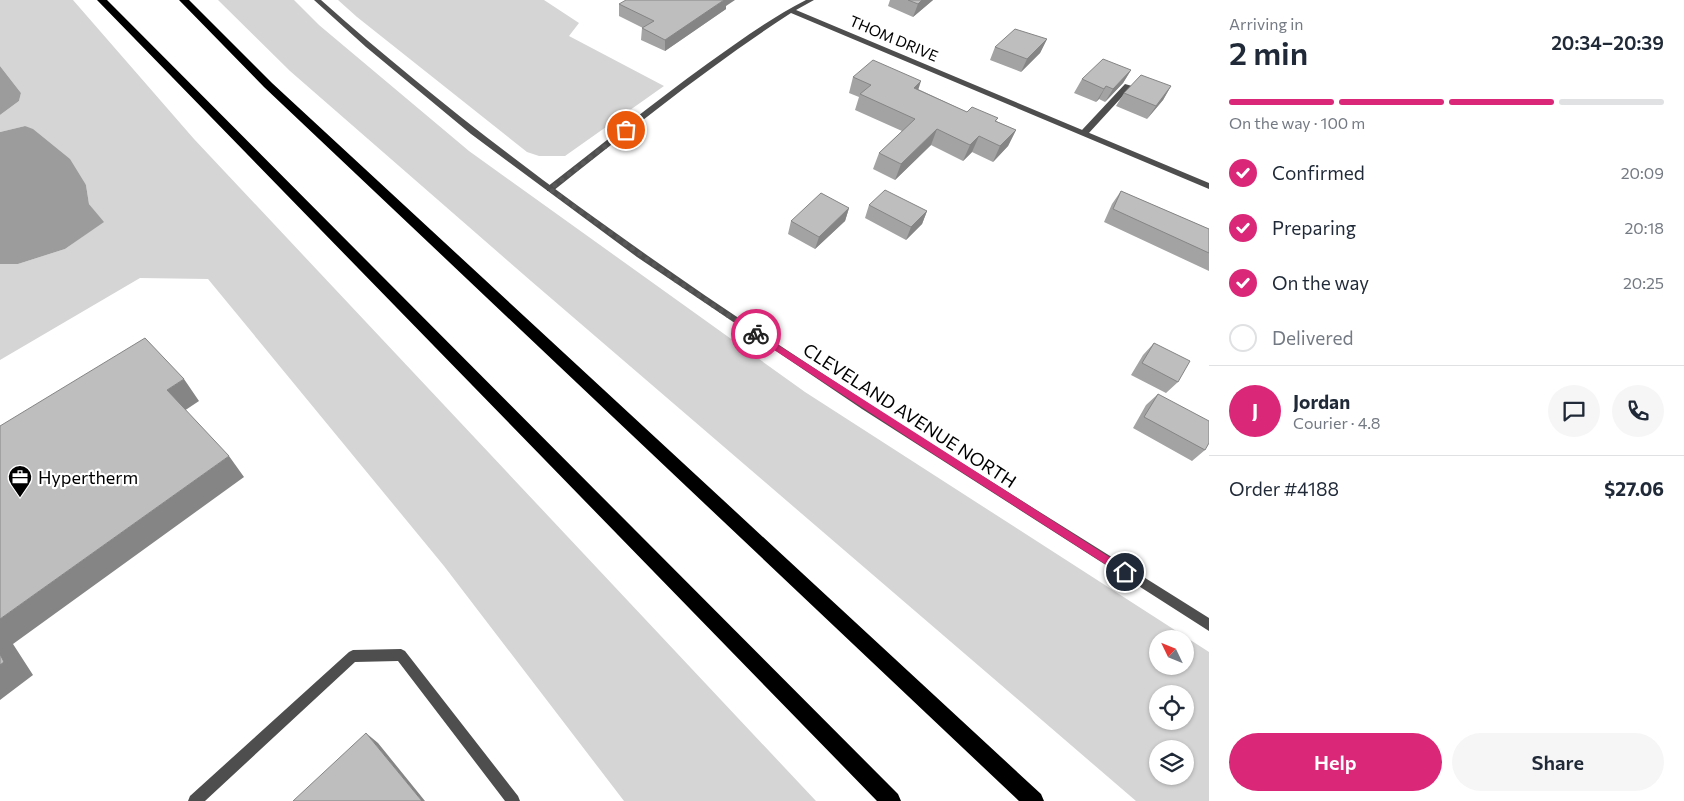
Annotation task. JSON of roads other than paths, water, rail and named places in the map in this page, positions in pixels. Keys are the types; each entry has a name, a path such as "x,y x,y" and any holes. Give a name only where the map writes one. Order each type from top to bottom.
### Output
{"highway":[{"path":"102,0 891,801"},
{"path":"184,0 268,85 1034,801"}],"street":[{"name":"CLEVELAND AVENUE NORTH","path":"317,0 407,78 550,189 673,278 786,354 1209,625"},
{"path":"550,189 684,84 792,10 811,0"},
{"name":"THOM DRIVE","path":"792,10 1209,186"},
{"path":"1084,132 1128,86"},
{"path":"195,801 353,656 401,655 513,801"}],"place":[{"name":"Hypertherm","path":"20,498"}]}
